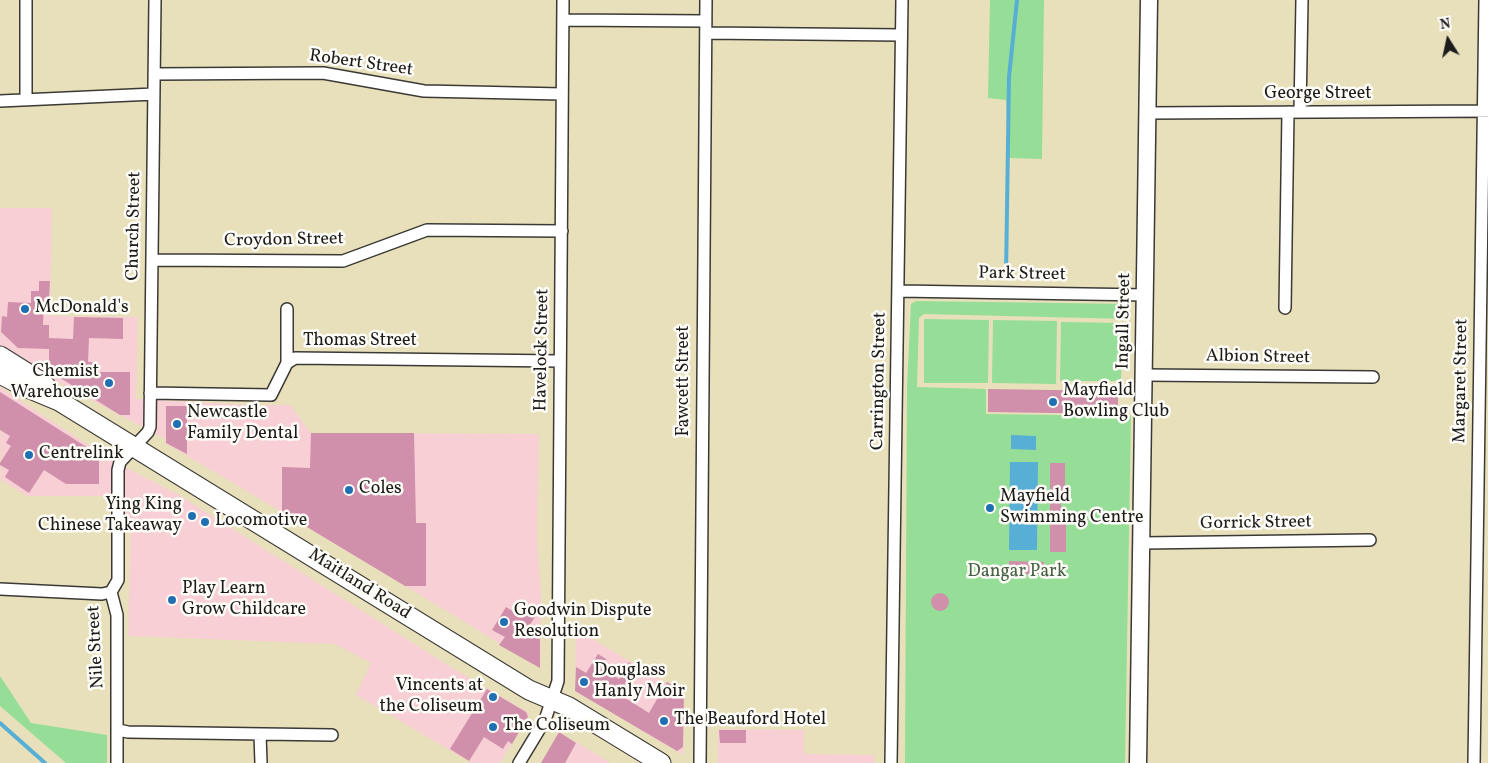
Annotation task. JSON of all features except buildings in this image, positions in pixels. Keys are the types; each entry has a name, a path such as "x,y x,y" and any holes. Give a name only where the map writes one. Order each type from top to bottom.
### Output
{"main road":[{"name":"Ingall Street","path":"1138,763 1149,0"},
{"name":"Maitland Road","path":"0,356 42,383 60,402"},
{"name":"Maitland Road","path":"0,374 60,402 529,690 574,710 661,763"}],"street":[{"path":"26,0 26,99"},
{"name":"Church Street","path":"134,447 150,427 155,0"},
{"name":"Havelock Street","path":"519,763 545,720 558,681 563,0"},
{"name":"Fawcett Street","path":"700,763 706,0"},
{"name":"Carrington Street","path":"891,763 902,0"},
{"path":"1300,112 1302,0"},
{"name":"Margaret Street","path":"1474,763 1486,111 1485,0"},
{"path":"563,20 706,20"},
{"path":"706,33 901,35"},
{"name":"Robert Street","path":"154,74 323,73 424,91 562,94"},
{"path":"0,100 154,94"},
{"name":"George Street","path":"1148,113 1486,111"},
{"path":"1285,308 1288,112"},
{"name":"Croydon Street","path":"152,260 343,261 427,230 562,232"},
{"name":"Park Street","path":"899,291 1146,295"},
{"path":"287,309 287,363"},
{"name":"Thomas Street","path":"150,393 271,395 287,363 295,358 560,361"},
{"name":"Albion Street","path":"1144,375 1373,377"},
{"name":"Nile Street","path":"117,763 116,614 111,592 118,580 118,465 134,447"},
{"name":"Gorrick Street","path":"1142,542 1370,540"},
{"path":"0,589 102,594 111,592"},
{"path":"118,730 128,732 332,735"},
{"path":"260,734 261,763"}],"shaded area":[{"path":"0,208 52,208 50,316 138,317 136,399 250,405 290,405 311,433 539,434 537,539 541,597 540,668 350,552 165,443 165,439 48,377 0,347"},
{"path":"0,387 99,452 179,495 454,669 529,713 500,763 472,763 356,695 371,663 334,644 128,636 131,526 105,496 27,496 1,480"},
{"path":"576,629 684,694 683,755 575,691"},
{"path":"718,729 804,730 804,754 874,755 874,763 718,763"},
{"path":"559,732 611,763 541,763"}],"green space":[{"path":"990,0 1044,0 1042,159 1009,158 1006,100 988,98"},
{"name":"Dangar Park","path":"916,301 1129,304 1129,319 924,314 919,318 917,387 986,389 986,414 1131,416 1125,763 905,763 907,387 911,304"},
{"path":"924,319 989,320 988,383 924,383"},
{"path":"993,320 1057,321 1056,384 992,383"},
{"path":"1061,322 1122,323 1121,381 1060,381"},
{"path":"0,676 31,723 107,735 107,763 66,763 0,706"}],"water":[{"path":"1011,435 1036,436 1036,450 1011,449"},
{"path":"1010,462 1038,462 1037,550 1009,550"}],"waterway":[{"path":"1006,275 1009,77 1017,0"},
{"path":"0,723 45,763"}],"place":[{"name":"McDonald's","path":"25,309"},
{"name":"Chemist Warehouse","path":"109,383"},
{"name":"Mayfield Bowling Club","path":"1053,402"},
{"name":"Newcastle Family Dental","path":"177,424"},
{"name":"Centrelink","path":"29,455"},
{"name":"Coles","path":"349,490"},
{"name":"Mayfield Swimming Centre","path":"990,508"},
{"name":"Ying King Chinese Takeaway","path":"192,516"},
{"name":"Locomotive","path":"205,522"},
{"name":"Play Learn Grow Childcare","path":"172,600"},
{"name":"Goodwin Dispute Resolution","path":"504,622"},
{"name":"Douglass Hanly Moir","path":"584,682"},
{"name":"Vincents at the Coliseum","path":"493,697"},
{"name":"The Beauford Hotel","path":"664,721"},
{"name":"The Coliseum","path":"493,727"}]}
